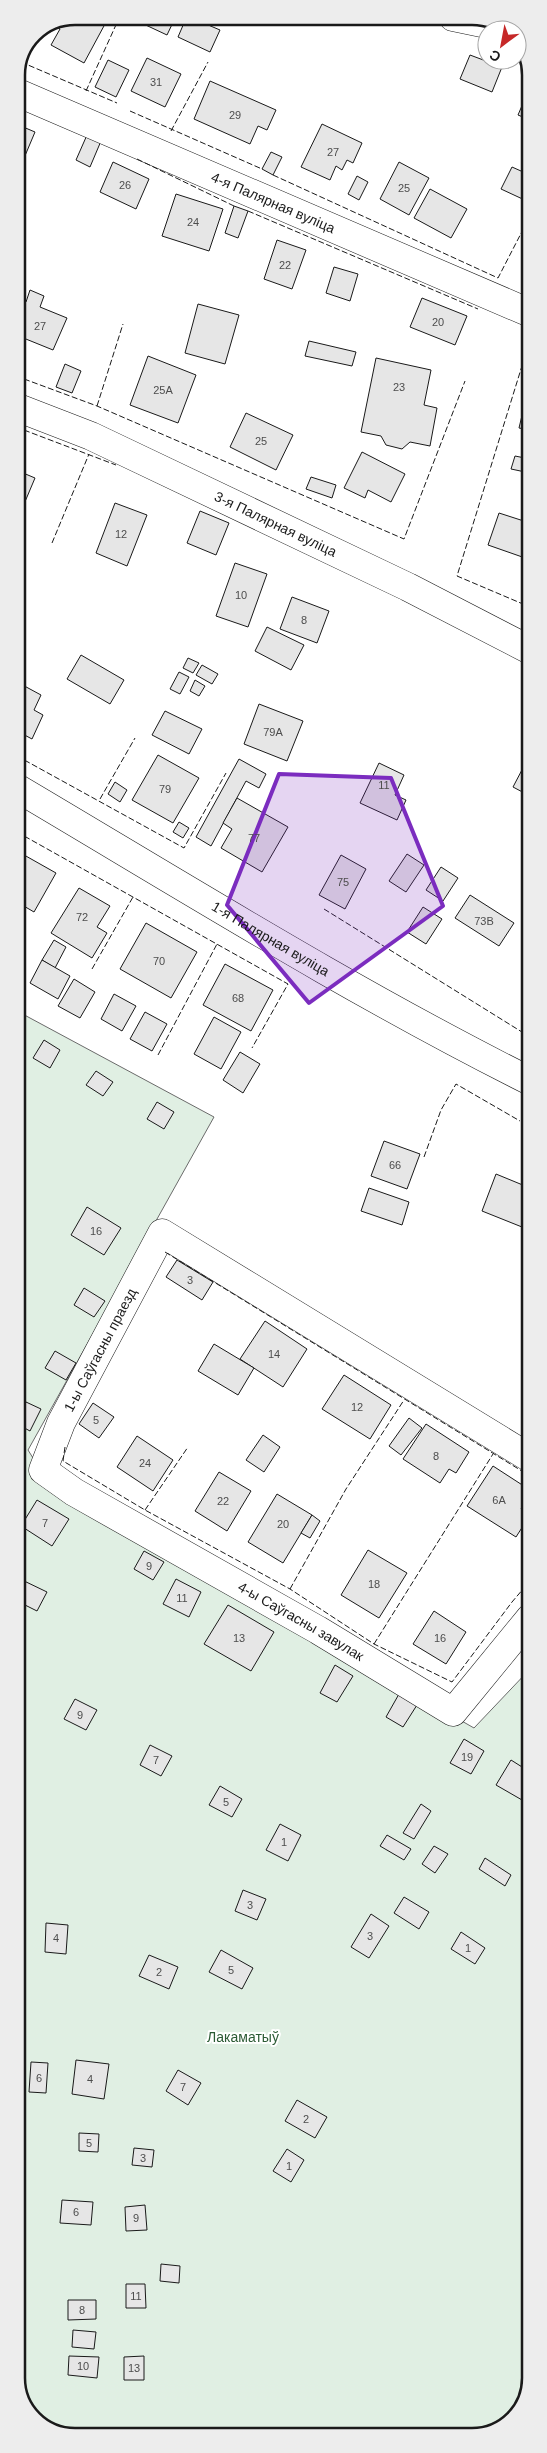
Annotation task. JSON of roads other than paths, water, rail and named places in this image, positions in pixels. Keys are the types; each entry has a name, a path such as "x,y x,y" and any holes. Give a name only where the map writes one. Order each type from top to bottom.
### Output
{"street":[{"name":"4-я Палярная вуліца","path":"25,96 522,310"},
{"name":"3-я Палярная вуліца","path":"25,411 99,440 408,587 522,646"},
{"name":"1-я Палярная вуліца","path":"25,793 280,943 464,1048 522,1077"},
{"name":"1-ы Саўгасны праезд","path":"43,1470 61,1422 162,1233 522,1453"},
{"name":"4-ы Саўгасны завулак","path":"43,1470 74,1492 318,1630 453,1712 522,1628"}],"park label":[{"name":"Лакаматыў","path":"243,2037"}]}
